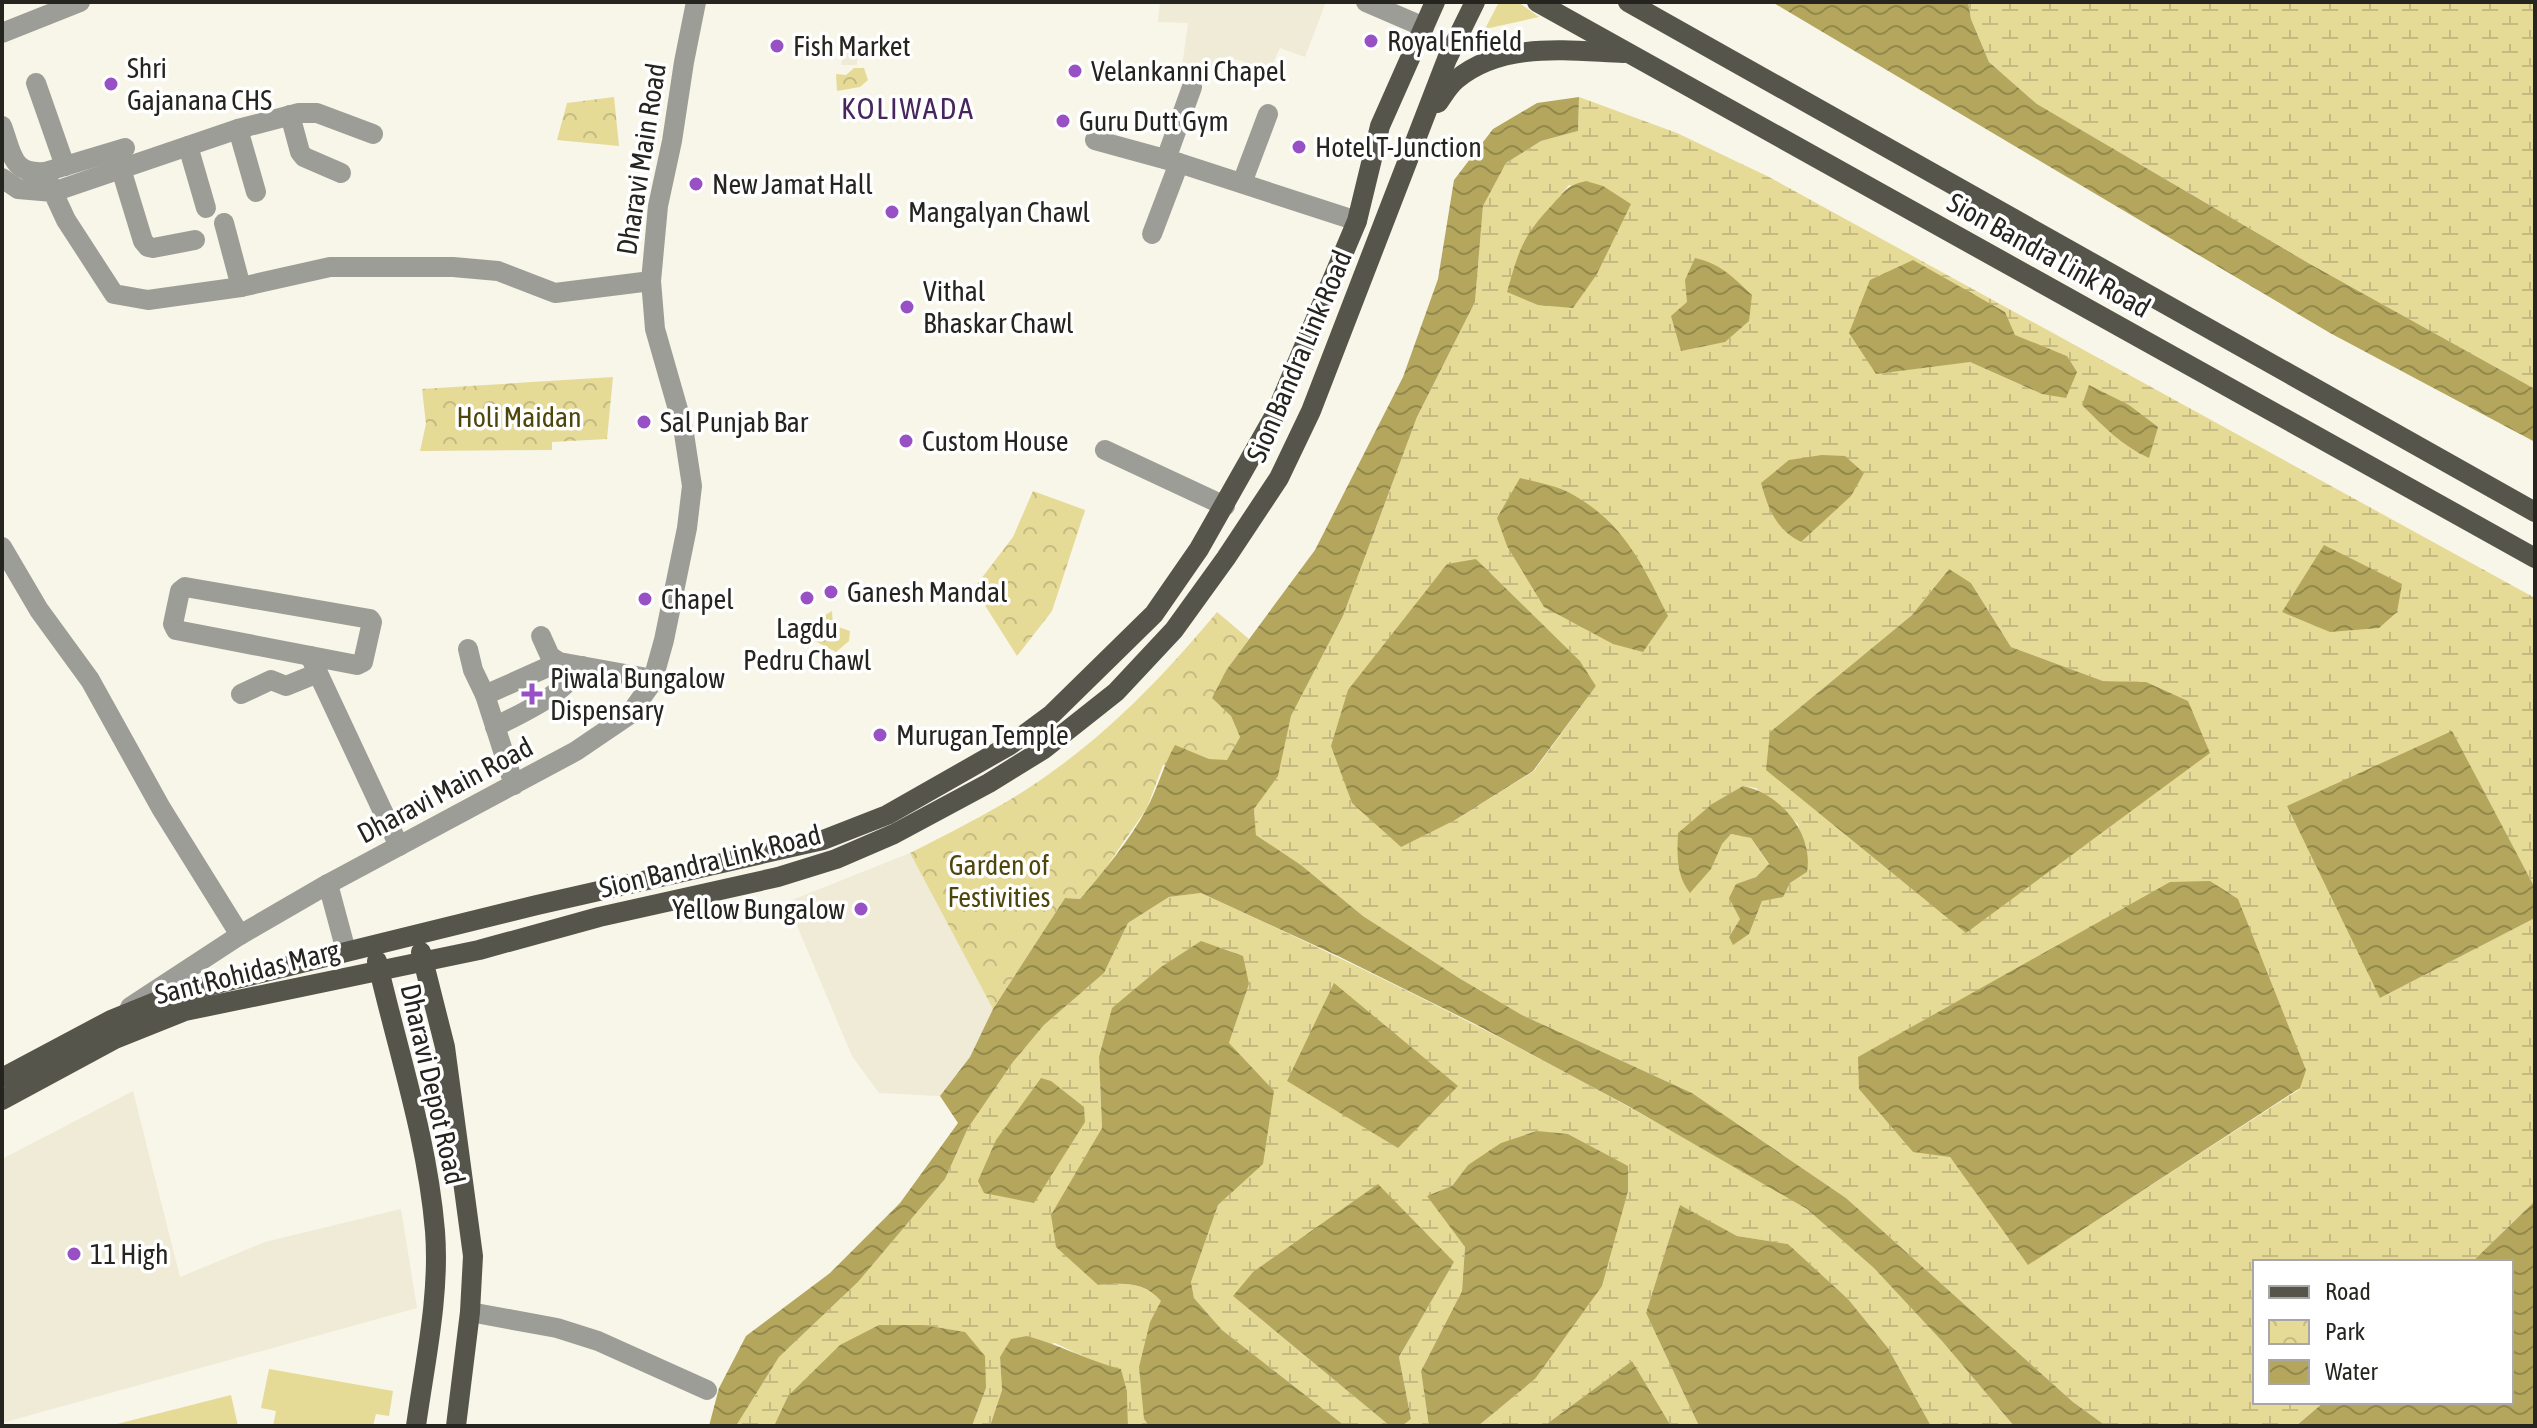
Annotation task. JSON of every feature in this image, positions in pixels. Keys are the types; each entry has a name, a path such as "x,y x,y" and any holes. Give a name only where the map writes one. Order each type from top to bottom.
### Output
{"main road":[{"name":"Sion Bandra Link Road","path":"374,945 823,840 887,815 1010,745 1052,714 1154,614 1199,549 1276,413 1357,221 1380,126 1435,2"},
{"name":"Sion Bandra Link Road","path":"380,971 778,877 836,859 894,834 989,783 1044,749 1116,692 1174,630 1279,478 1311,411 1447,59 1475,2"},
{"name":"Sion Bandra Link Road","path":"1537,2 2535,558"},
{"name":"Sion Bandra Link Road","path":"1628,2 1644,8 2535,512"},
{"path":"1425,119 1456,79 1488,61 1517,52 1546,49 1630,54"},
{"path":"1329,292 1355,300"},
{"path":"1154,614 1174,630"},
{"path":"417,936 445,1047 473,1256 470,1312 456,1426"},
{"name":"Sant Rohidas Marg","path":"2,1078 111,1020 175,994 374,945"},
{"name":"Dharavi Depot Road","path":"374,945 424,1142 435,1233 433,1303 416,1426"},
{"name":"Sant Rohidas Marg","path":"2,1099 115,1039 185,1011 346,975 380,971"}],"street":[{"path":"2,33 80,2"},
{"path":"680,2 692,25"},
{"name":"Dharavi Main Road","path":"111,1020 240,935 328,884 576,751 629,715 653,679 687,528 692,486 683,427 655,329 651,281 658,206 696,2"},
{"path":"1366,2 1424,27"},
{"path":"2,23 29,14"},
{"path":"34,178 36,83"},
{"path":"1152,234 1192,87"},
{"path":"34,178 121,169 238,129 290,115 317,113 373,134"},
{"path":"1242,183 1268,114"},
{"path":"290,115 304,157 341,173"},
{"path":"2,126 16,164 34,178 66,220 114,294 148,300 241,287 330,267 453,267 498,271 555,293 651,281"},
{"path":"238,129 256,192"},
{"path":"1095,140 1172,161 1357,221"},
{"path":"188,146 206,208"},
{"path":"34,178 125,148"},
{"path":"121,169 143,241 148,247 195,240"},
{"path":"224,223 241,287"},
{"path":"1105,450 1225,506"},
{"path":"2,547 39,610 90,680 161,808 240,935"},
{"path":"241,694 271,680 286,686 314,664 361,664 371,620 185,587 181,590 173,624 176,630 314,664"},
{"path":"541,636 550,656 559,662 653,679"},
{"path":"468,649 514,785"},
{"path":"485,695 559,662"},
{"path":"314,664 399,846"},
{"path":"495,727 556,695 570,684 582,666"},
{"path":"328,884 346,951"},
{"path":"470,1312 557,1328 598,1341 707,1390"}],"shaded area":[{"path":"1160,2 1326,2 1305,57 1280,48 1265,81 1242,78 1244,61 1225,58 1221,74 1181,74 1188,23 1158,22"},
{"path":"846,42 870,45 867,59 857,59 857,65 841,65"},
{"path":"910,853 993,1009 970,1057 940,1096 879,1093 852,1056 787,902"},
{"path":"133,1091 180,1277 265,1242 401,1209 417,1308 2,1423 2,1159"}],"green space":[{"path":"1499,2 1518,2 1539,17 1485,29"},
{"path":"1968,2 2535,2 2535,389 2310,264 2037,104 1989,62 1971,19"},
{"path":"854,68 864,68 868,80 860,87 837,91 836,74 846,75"},
{"path":"614,97 619,146 557,140 567,103"},
{"path":"1579,97 1677,133 1769,177 2535,598 2535,888 2452,732 2380,998 2535,918 2535,1201 2474,1260 2253,1260 2253,1404 2322,1404 2296,1426 2106,1426 2073,1402 1846,1198 1692,1093 1522,1015 1459,978 1363,916 1301,865 1256,835 1254,809 1277,776 1291,716 1343,616 1417,417 1475,302 1483,206 1506,163 1541,141 1578,131","holes":["1569,185 1630,204 1597,274 1554,203","1913,261 1956,286 2014,335 2067,356 2042,394 1970,362","1476,559 1580,661 1596,686 1534,771 1455,820","1948,570 1971,583 2011,647 2103,681 2146,682 1770,732 1912,615","1743,786 1756,788 1798,824 1807,872 1762,901 1749,934 1729,937 1740,919 1736,884 1756,877 1769,865 1751,838 1731,834 1722,844","2300,1089 2029,1264 1950,1157"]},
{"name":"Holi Maidan","path":"613,377 607,439 552,442 552,450 420,451 426,424 422,389"},
{"path":"1033,491 1085,510 1052,611 1017,656 974,588 1013,537"},
{"path":"832,611 833,625 850,631 849,641 836,652 807,637 813,636 813,622"},
{"name":"Garden of Festivities","path":"1217,612 1249,639 1227,669 1231,716 1240,737 1227,761 1209,759 1163,765 1147,808 1103,872 1080,899 1065,898 993,1009 910,853 999,806 1073,757 1138,699"},
{"path":"1201,893 1496,1036 1793,1200 1830,1227 1880,1273 2014,1426 1931,1426 1888,1348 1848,1299 1788,1244 1737,1236 1680,1206 1646,1313 1699,1426 1671,1426 1632,1361 1544,1426 1478,1426 1535,1379 1627,1166 1568,1134 1468,1165 1452,1186 1465,1247 1462,1291 1421,1371 1429,1426 1402,1426 1411,1419 1399,1357 1454,1262 1233,1296 1390,1426 1345,1426 1222,1330 1194,1298 1191,1282 1218,1205 1232,1192 1229,1043 1249,984 1099,1057 1102,1128 1083,1162 1098,1285 1140,1287 1162,1302 1150,1322 1144,1419 1149,1426 1128,1426 1127,1391 1121,1369 1094,1362 1055,1343 1000,1357 1002,1390 990,1426 972,1426 986,1388 788,1396 774,1426 736,1426 779,1357 858,1282 945,1179 968,1128 1013,1062 1044,1025 1104,973 1128,923 1169,897"},
{"path":"269,1369 393,1391 389,1416 376,1414 373,1426 273,1426 276,1411 261,1408"},
{"path":"231,1395 238,1426 109,1426"}],"water":[{"path":"1772,2 1968,2 1971,19 1989,62 2037,104 2310,264 2535,389 2535,442 2330,333"},
{"path":"1579,97 1578,131 1541,141 1506,163 1483,206 1475,302 1417,417 1343,616 1291,716 1278,776 1254,809 1256,835 1301,865 1363,916 1459,978 1522,1015 1692,1093 1846,1198 2073,1402 2106,1426 2014,1426 1942,1341 1874,1268 1807,1209 1628,1106 1475,1024 1201,893 1169,897 1128,923 1104,973 1044,1025 1013,1062 968,1128 945,1179 858,1282 779,1357 736,1426 709,1426 719,1388 746,1336 830,1273 900,1203 958,1123 940,1096 970,1057 993,1009 1065,898 1080,899 1133,832 1175,745 1209,759 1227,760 1240,737 1231,716 1212,698 1227,669 1315,550 1403,377 1438,279 1454,180 1493,129 1537,103"},
{"path":"1586,181 1603,186 1631,204 1597,274 1573,308 1538,305 1507,292 1519,254 1534,226 1567,189"},
{"path":"1695,258 1719,268 1752,295 1749,321 1725,342 1681,351 1671,316 1687,302 1685,280"},
{"path":"1913,260 2005,312 2015,335 2067,356 2077,372 2066,398 2042,394 1970,362 1876,374 1849,333 1870,280"},
{"path":"2089,385 2129,405 2158,427 2149,458 2121,441 2082,405"},
{"path":"1822,455 1845,456 1864,473 1851,496 1801,542 1779,525 1761,483 1789,460"},
{"path":"1520,478 1563,490 1587,503 1617,530 1628,545 1668,616 1643,652 1613,644 1544,607 1507,546 1497,518"},
{"path":"2324,545 2402,584 2397,612 2379,628 2330,632 2282,612"},
{"path":"1476,559 1580,661 1596,686 1533,771 1455,820 1401,847 1352,803 1331,746 1348,690 1447,564"},
{"path":"1949,569 1971,583 2011,647 2103,681 2146,682 2188,701 2210,753 1966,933 1766,770 1770,732 1912,615"},
{"path":"2452,731 2535,888 2535,918 2380,998 2287,806"},
{"path":"1743,786 1770,797 1792,817 1800,830 1808,858 1807,872 1790,883 1783,897 1762,901 1749,934 1733,945 1729,937 1740,919 1729,898 1736,884 1756,877 1769,864 1751,838 1731,834 1722,844 1711,869 1690,893 1680,872 1678,833 1712,804"},
{"path":"2210,881 2238,899 2306,1070 2300,1088 2028,1265 1950,1157 1913,1152 1859,1089 1858,1057 2170,882"},
{"path":"1201,941 1243,956 1249,984 1229,1043 1274,1091 1263,1164 1218,1205 1191,1282 1194,1298 1222,1330 1345,1426 1149,1426 1144,1419 1139,1367 1150,1322 1161,1301 1140,1287 1098,1285 1056,1247 1051,1215 1102,1128 1099,1057 1112,1008 1161,967"},
{"path":"1334,983 1458,1086 1398,1148 1287,1081"},
{"path":"1041,1078 1051,1081 1084,1107 1085,1122 1034,1203 984,1193 978,1181 996,1140"},
{"path":"1537,1131 1568,1134 1628,1166 1628,1191 1602,1286 1535,1379 1478,1426 1429,1426 1421,1371 1462,1291 1465,1247 1427,1196 1452,1186 1468,1165 1501,1143"},
{"path":"1378,1184 1454,1262 1399,1357 1411,1419 1402,1426 1390,1426 1233,1296 1253,1272"},
{"path":"2535,1201 2535,1426 2296,1426 2322,1404 2513,1404 2513,1260 2474,1260"},
{"path":"1680,1205 1737,1236 1788,1244 1848,1299 1888,1348 1931,1426 1699,1426 1646,1313"},
{"path":"879,1325 923,1325 965,1332 985,1356 986,1388 972,1426 774,1426 788,1396 840,1345"},
{"path":"1027,1336 1121,1369 1127,1391 1128,1426 990,1426 1002,1390 1000,1357 1011,1339"},
{"path":"1632,1361 1671,1426 1544,1426"}],"place":[{"name":"Royal Enfield","path":"1371,41"},
{"name":"Fish Market","path":"777,46"},
{"name":"Velankanni Chapel","path":"1075,71"},
{"name":"Shri Gajanana CHS","path":"111,84"},
{"name":"Guru Dutt Gym","path":"1063,121"},
{"name":"Hotel T-Junction","path":"1299,147"},
{"name":"New Jamat Hall","path":"696,184"},
{"name":"Mangalyan Chawl","path":"892,212"},
{"name":"Vithal Bhaskar Chawl","path":"907,307"},
{"name":"Sal Punjab Bar","path":"644,422"},
{"name":"Custom House","path":"906,441"},
{"name":"Ganesh Mandal","path":"831,592"},
{"name":"Lagdu Pedru Chawl","path":"807,598"},
{"name":"Chapel","path":"645,599"},
{"name":"Piwala Bungalow Dispensary","path":"532,694"},
{"name":"Murugan Temple","path":"880,735"},
{"name":"Yellow Bungalow","path":"861,909"},
{"name":"11 High","path":"74,1254"}],"district":[{"name":"KOLIWADA","path":"908,109"}]}
